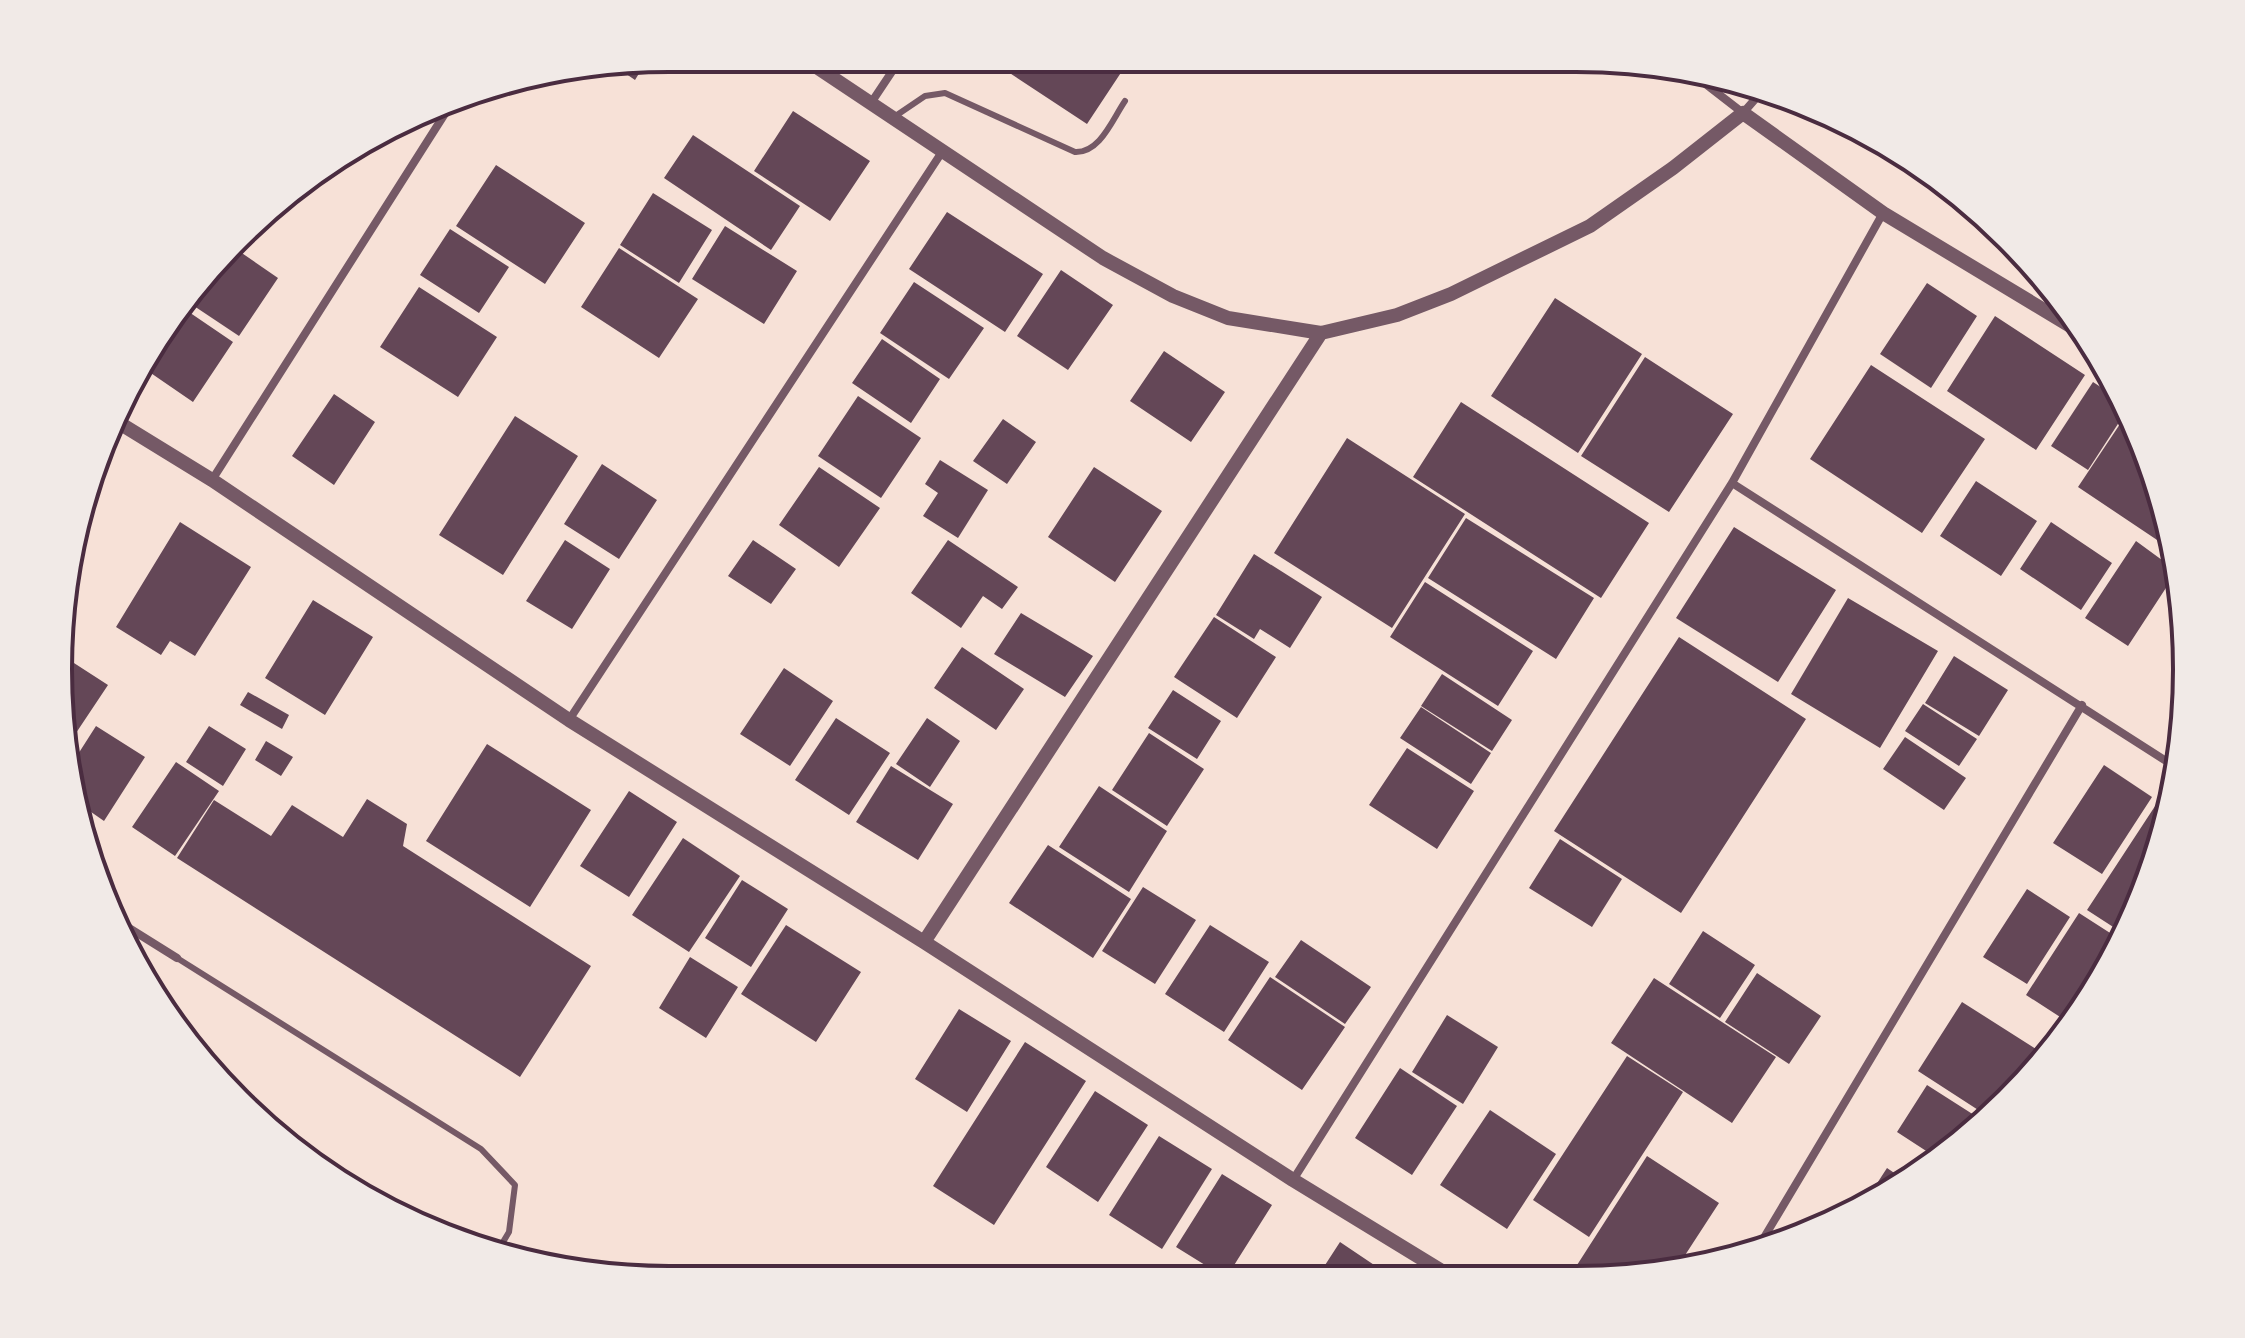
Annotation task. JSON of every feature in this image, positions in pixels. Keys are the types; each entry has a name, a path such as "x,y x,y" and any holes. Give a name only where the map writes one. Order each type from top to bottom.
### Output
{"street":[{"path":"824,72 1103,258 1173,296 1228,318 1321,333 1411,310 1590,226 1673,168 1743,113 1755,100"},
{"path":"871,103 892,72"},
{"path":"1710,87 1883,213 2060,319"},
{"path":"212,480 443,116"},
{"path":"569,720 942,152"},
{"path":"1293,1180 1732,483 1883,213"},
{"path":"924,942 1321,333"},
{"path":"124,426 212,480 569,720 924,942 1293,1180 1434,1266"},
{"path":"1732,483 2166,761"},
{"path":"1766,1235 2082,705"},
{"path":"133,930 177,958"}],"lane":[{"path":"892,118 925,96 945,93 1075,152 1086,152 1095,146 1125,101"},
{"path":"177,958 481,1149 515,1185 509,1232 503,1242"}],"building":[{"path":"1008,72 1121,72 1087,124"},
{"path":"625,73 639,73 635,80"},
{"path":"793,111 870,161 830,221 754,171"},
{"path":"693,135 800,206 771,250 664,178"},
{"path":"496,165 585,223 545,284 456,226"},
{"path":"653,193 712,230 679,283 620,245"},
{"path":"947,212 1043,274 1005,332 909,269"},
{"path":"725,226 797,271 764,324 692,279"},
{"path":"450,229 509,267 479,313 420,275"},
{"path":"619,248 698,299 659,358 581,307"},
{"path":"241,253 278,278 239,336 195,306"},
{"path":"1061,270 1113,305 1068,370 1017,336"},
{"path":"914,282 984,328 949,379 880,333"},
{"path":"1927,283 1977,316 1931,388 1880,354"},
{"path":"419,287 497,337 458,397 380,347"},
{"path":"1555,298 1642,354 1578,453 1491,396"},
{"path":"190,313 233,342 193,402 151,373"},
{"path":"1995,316 2085,375 2036,450 1947,391"},
{"path":"882,339 940,379 911,423 852,383"},
{"path":"1164,351 1225,392 1191,442 1130,401"},
{"path":"1645,357 1733,414 1669,512 1581,456"},
{"path":"1871,365 1985,439 1922,533 1810,459"},
{"path":"2093,382 2102,388 2119,422 2088,470 2051,446"},
{"path":"334,394 375,422 334,485 292,456"},
{"path":"858,396 921,438 881,498 818,456"},
{"path":"1461,402 1649,523 1601,598 1413,477"},
{"path":"515,416 578,456 503,575 439,535"},
{"path":"1003,419 1036,442 1007,484 973,461"},
{"path":"2120,424 2141,477 2159,542 2078,487"},
{"path":"1347,438 1465,514 1392,628 1274,553"},
{"path":"940,460 988,490 958,538 923,516 938,493 925,484"},
{"path":"602,464 657,500 619,559 564,524"},
{"path":"819,467 880,508 839,567 779,525"},
{"path":"1094,467 1162,511 1115,582 1048,537"},
{"path":"1976,481 2037,521 2001,576 1940,536"},
{"path":"1466,518 1594,598 1556,659 1428,578"},
{"path":"180,522 251,567 195,656 170,641 161,655 116,627"},
{"path":"2051,522 2112,563 2081,610 2020,569"},
{"path":"1734,527 1836,590 1778,682 1676,618"},
{"path":"565,540 610,569 572,629 526,601"},
{"path":"753,540 796,569 771,604 728,576"},
{"path":"948,540 1018,587 1002,609 983,596 961,628 911,593"},
{"path":"2136,541 2163,561 2167,586 2128,646 2085,618"},
{"path":"1254,554 1322,597 1290,648 1260,629 1254,639 1216,615"},
{"path":"1425,582 1533,651 1498,706 1390,637"},
{"path":"1848,598 1938,651 1880,748 1791,694"},
{"path":"313,600 373,637 325,715 265,678"},
{"path":"1021,613 1093,656 1065,697 994,654"},
{"path":"1214,617 1276,657 1237,718 1174,677"},
{"path":"1679,637 1806,719 1681,913 1554,831"},
{"path":"962,647 1024,689 996,730 934,688"},
{"path":"1954,656 2008,690 1979,736 1925,703"},
{"path":"72,662 108,685 76,733 73,708"},
{"path":"784,668 833,701 790,766 740,734"},
{"path":"1442,674 1512,720 1492,751 1421,706"},
{"path":"1173,690 1221,721 1197,759 1148,728"},
{"path":"248,692 289,715 282,729 240,705"},
{"path":"1923,704 1977,739 1959,766 1905,731"},
{"path":"1421,707 1491,753 1471,784 1400,738"},
{"path":"836,718 890,753 849,815 795,780"},
{"path":"927,718 960,741 930,787 896,764"},
{"path":"96,726 145,757 104,821 89,810 78,754"},
{"path":"209,726 246,749 223,786 186,762"},
{"path":"1149,733 1204,769 1167,826 1112,790"},
{"path":"1905,737 1966,778 1944,810 1883,769"},
{"path":"266,741 293,757 281,776 255,760"},
{"path":"487,744 591,810 530,907 426,841"},
{"path":"1407,748 1474,791 1437,849 1369,805"},
{"path":"176,762 219,791 175,856 132,827"},
{"path":"2104,765 2152,797 2102,874 2053,843"},
{"path":"891,766 953,804 918,860 856,822"},
{"path":"1099,786 1167,831 1129,892 1059,847"},
{"path":"629,791 677,822 629,897 580,866"},
{"path":"367,799 407,824 403,846 591,966 520,1077 177,858 214,800 271,836 292,805 343,837"},
{"path":"2158,801 2141,861 2114,927 2087,910"},
{"path":"683,838 740,876 689,952 632,915"},
{"path":"1560,839 1622,879 1592,927 1529,888"},
{"path":"1048,845 1131,899 1093,958 1009,903"},
{"path":"742,880 788,909 751,967 705,938"},
{"path":"1143,887 1196,920 1155,984 1102,951"},
{"path":"2027,889 2070,917 2027,984 1983,957"},
{"path":"2079,913 2111,933 2093,968 2060,1017 2026,995"},
{"path":"786,925 861,972 816,1042 741,994"},
{"path":"1210,925 1269,962 1224,1032 1165,994"},
{"path":"1703,931 1755,965 1720,1018 1669,984"},
{"path":"1301,940 1371,987 1345,1024 1275,977"},
{"path":"690,957 738,987 706,1038 659,1008"},
{"path":"1757,973 1821,1016 1789,1064 1725,1022"},
{"path":"1270,977 1345,1027 1302,1090 1228,1040"},
{"path":"1654,978 1776,1057 1732,1123 1611,1043"},
{"path":"1962,1002 2036,1049 1978,1110 1918,1071"},
{"path":"959,1009 1011,1041 967,1112 915,1079"},
{"path":"1447,1015 1498,1047 1463,1104 1412,1072"},
{"path":"1025,1042 1086,1081 994,1225 933,1186"},
{"path":"1627,1056 1683,1092 1589,1237 1533,1200"},
{"path":"1400,1068 1457,1106 1412,1175 1355,1138"},
{"path":"1927,1085 1973,1115 1927,1152 1897,1132"},
{"path":"1095,1091 1148,1125 1098,1202 1046,1167"},
{"path":"1490,1110 1556,1154 1507,1229 1440,1185"},
{"path":"1159,1136 1212,1169 1162,1249 1109,1215"},
{"path":"1647,1156 1719,1203 1684,1256 1615,1265 1576,1266"},
{"path":"1887,1168 1895,1173 1876,1185"},
{"path":"1222,1174 1272,1205 1234,1266 1207,1266 1176,1247"},
{"path":"1340,1242 1376,1266 1324,1266"}]}
